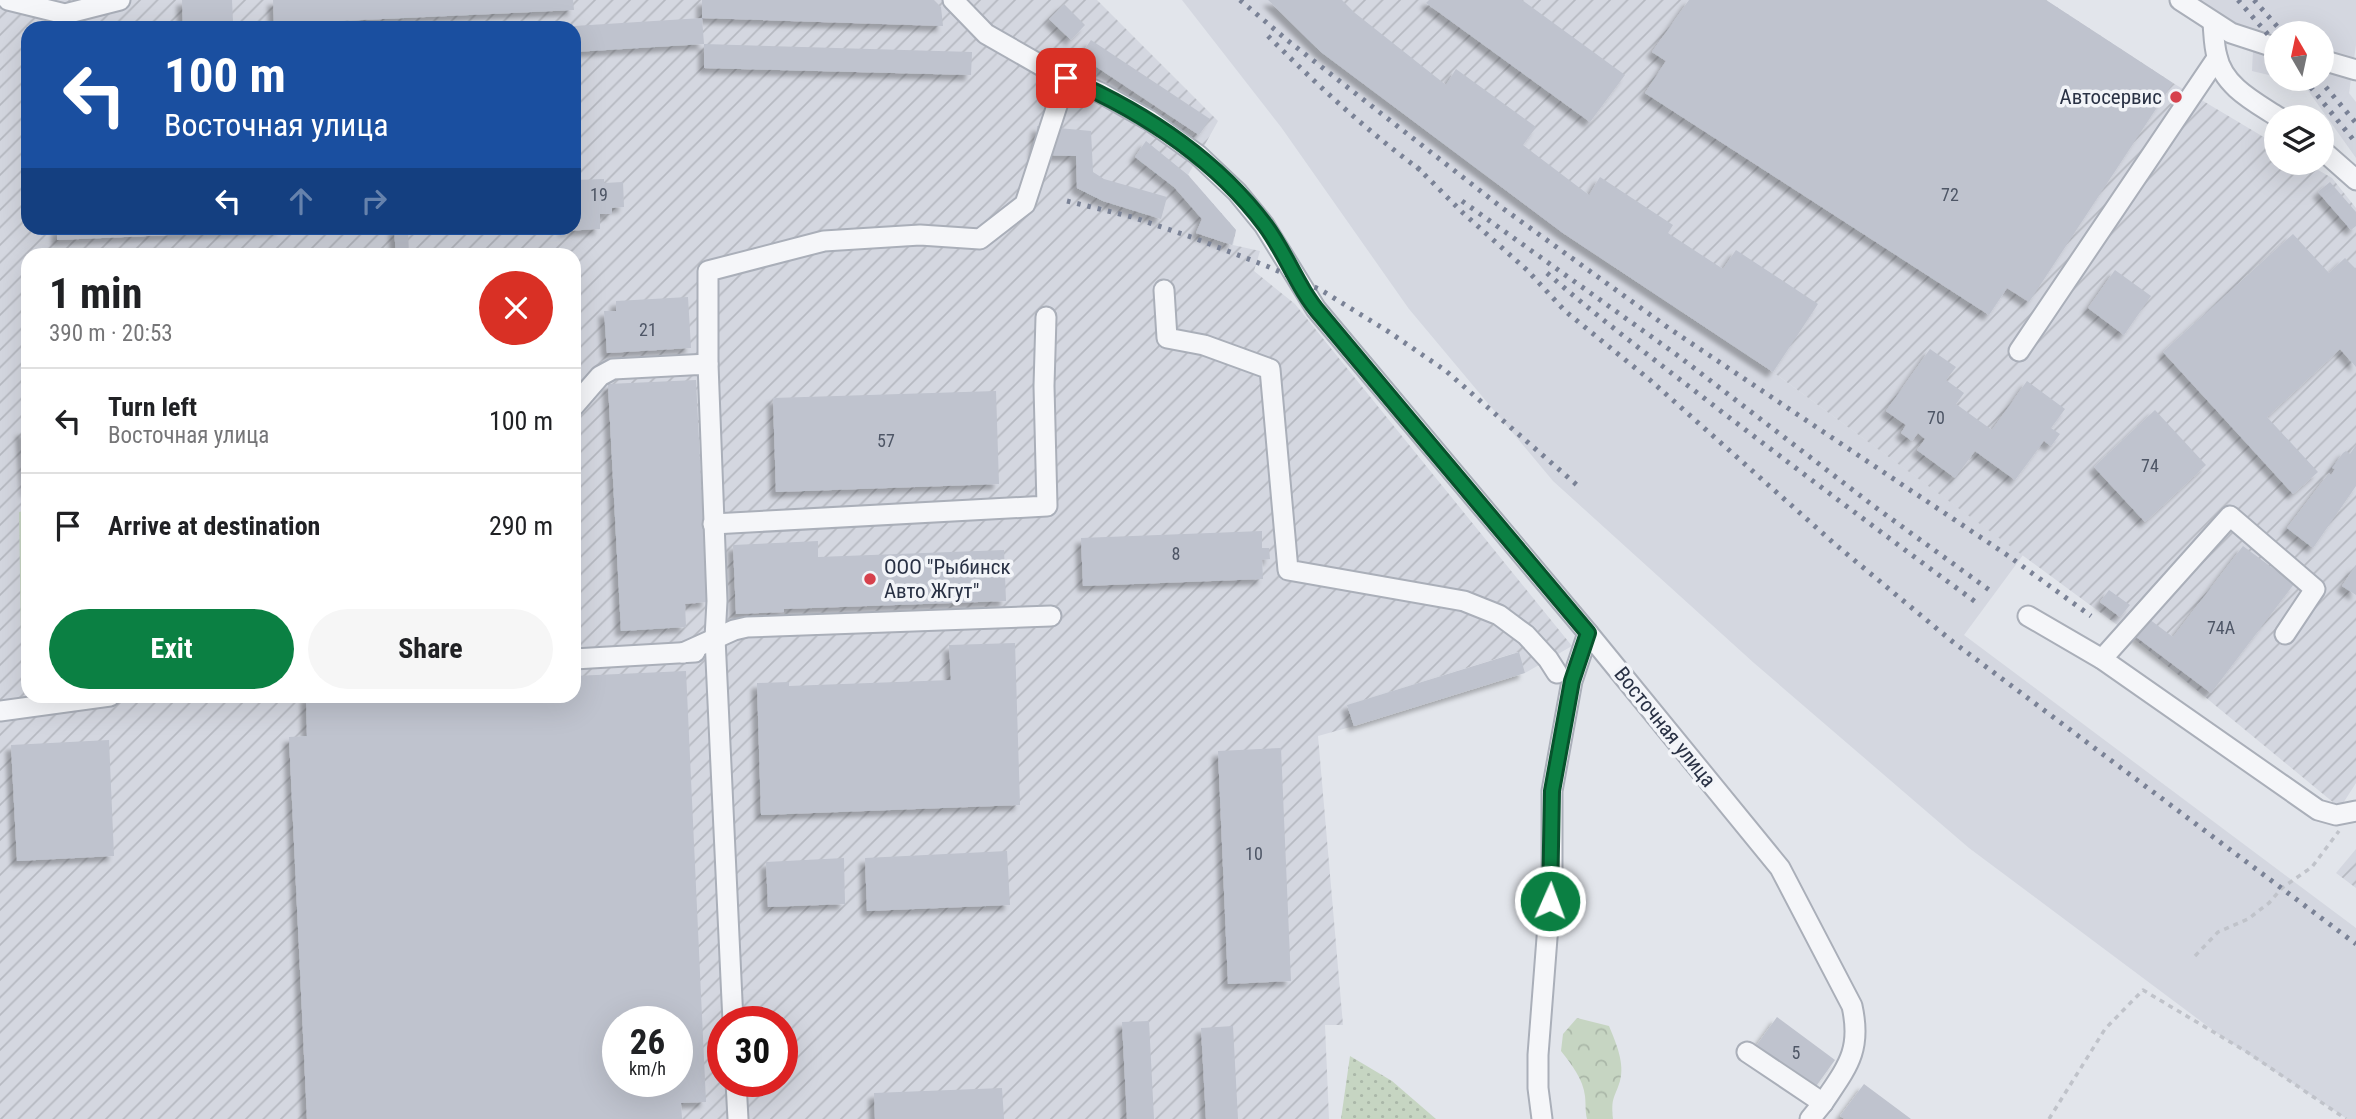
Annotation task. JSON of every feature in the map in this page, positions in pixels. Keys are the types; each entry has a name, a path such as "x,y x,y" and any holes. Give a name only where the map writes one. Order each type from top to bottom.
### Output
{"street":[{"path":"8,0 65,14 120,0"},
{"name":"Восточная улица","path":"953,0 986,34 1149,120 1198,155 1237,192 1264,225 1316,309 1588,633 1780,868 1852,1006 1857,1027 1854,1047 1846,1069 1811,1119"},
{"path":"2180,0 2231,33 2264,44"},
{"path":"2213,23 2217,58 2226,78 2264,108"},
{"path":"2019,351 2217,58"},
{"path":"2334,64 2356,71"},
{"path":"732,1006 715,644 717,601 708,364 708,271 824,241 920,235 980,239 1025,204 1066,78"},
{"path":"2334,161 2356,180"},
{"path":"1164,290 1167,338 1205,345 1269,369 1288,570 1464,601 1499,615 1526,635 1557,673"},
{"path":"713,524 1048,506 1044,386 1046,317"},
{"path":"581,397 600,376 613,369 708,364"},
{"path":"2102,659 2230,516 2315,589 2285,634"},
{"path":"581,659 682,653 715,644 734,630 747,627 1051,616"},
{"path":"2028,616 2102,659 2318,810 2336,815 2355,811"},
{"path":"1542,1119 1538,1055 1552,873 1552,791 1572,681 1588,633"},
{"path":"0,711 59,703"},
{"path":"1747,1052 1823,1103"},
{"path":"737,1097 738,1119"}],"path":[{"path":"2194,956 2218,932 2248,919 2269,903 2282,888 2312,867 2355,811"},
{"path":"2049,1119 2105,1029 2143,990 2247,1052 2346,1119"}],"shaded area":[{"path":"0,0 1097,0 1218,121 1188,175 1236,230 1233,245 1260,251 1254,271 1295,304 1572,646 1525,673 1518,652 1348,705 1354,726 1318,736 1343,1025 1325,1025 1329,1119 0,1119"},
{"path":"1182,0 1268,0 1322,52 1563,233 1773,372 2023,555 1964,635 2356,928 2356,1119 2347,1119 2218,1034 1969,848 1754,663 1553,481 1409,309 1281,127"},
{"path":"1268,0 2046,0 2173,83 2264,137 2264,175 2327,175 2332,178 2356,208 2356,783 2340,808 2120,627 1773,372 1563,233 1322,52"},
{"path":"2197,0 2356,0 2356,45 2349,93 2356,102 2356,158 2334,127 2334,105 2318,105 2308,91 2334,91 2334,21 2264,21 2264,74 2252,71 2254,32 2232,25"},
{"path":"2356,849 2356,888 2336,873"}],"green space":[{"path":"19,512 21,512 21,644"},
{"path":"1577,1018 1609,1026 1617,1046 1621,1074 1613,1102 1613,1119 1587,1119 1582,1084 1561,1051 1563,1034"},
{"path":"1350,1056 1392,1081 1436,1119 1341,1119"}],"building":[{"path":"182,0 232,0 233,21 183,21"},
{"path":"273,0 573,0 574,10 338,21 274,21"},
{"path":"702,0 934,0 941,7 943,26 702,18"},
{"path":"1268,0 1342,0 1446,85 1456,69 1536,127 1523,145 1589,195 1600,177 1673,225 1668,233 1723,269 1736,250 1818,304 1773,372 1563,233 1321,52"},
{"path":"1429,0 1522,0 1625,75 1590,122 1426,3"},
{"path":"1689,0 2046,0 2173,83 2029,302 2007,288 1989,315 1645,93 1666,61 1652,52"},
{"path":"1064,4 1085,25 1071,40 1049,19"},
{"path":"702,18 704,44 581,52 581,26"},
{"path":"1091,40 1210,119 1199,135 1080,56"},
{"path":"704,44 972,52 971,75 704,68"},
{"path":"1037,126 1091,131 1093,172 1104,179 1167,197 1161,219 1103,201 1077,188 1076,156 1034,155"},
{"path":"1146,141 1188,175 1236,230 1232,245 1196,233 1202,219 1174,187 1135,157"},
{"path":"581,180 623,182 624,207 612,208 612,214 600,214 600,229 581,230"},
{"path":"2330,182 2356,212 2356,226 2351,230 2318,192"},
{"path":"2293,234 2329,273 2345,258 2356,269 2356,367 2340,349 2267,417 2318,472 2293,494 2163,352"},
{"path":"57,235 170,235 57,240"},
{"path":"394,235 408,235 409,248 395,248"},
{"path":"2115,270 2151,296 2124,335 2088,308"},
{"path":"688,297 691,348 607,353 604,311 616,311 616,301"},
{"path":"1930,349 1956,367 1946,380 1964,393 1956,404 1992,430 2027,381 2065,409 2051,428 2060,434 2051,446 2044,441 2015,480 1975,451 1955,478 1917,450 1925,439 1918,433 1912,441 1901,433 1906,425 1886,411"},
{"path":"696,380 707,602 685,604 686,627 621,631 608,384"},
{"path":"996,391 999,484 776,492 773,398"},
{"path":"2155,410 2206,465 2145,522 2094,467"},
{"path":"2356,445 2356,486 2313,548 2287,528 2329,473 2331,475 2335,469 2332,468 2343,453 2346,451 2350,454"},
{"path":"1262,531 1262,548 1269,548 1270,559 1262,560 1263,579 1083,586 1081,538"},
{"name":"ООО \"Рыбинск Авто Жгут\"","path":"818,541 818,557 1004,550 1006,601 784,609 784,612 736,614 733,545"},
{"path":"2243,546 2294,584 2211,693 2135,636 2149,619 2173,637"},
{"path":"2356,565 2356,595 2342,586"},
{"path":"2109,590 2130,605 2120,617 2100,602"},
{"path":"1015,643 1020,805 761,815 757,683 789,682 789,686 951,680 949,645"},
{"path":"1519,652 1525,673 1354,726 1347,705"},
{"path":"686,671 706,1102 681,1103 682,1119 307,1119 289,737 307,736 306,703 581,703 581,676"},
{"path":"109,740 114,856 17,861 11,745"},
{"path":"1281,748 1291,981 1228,984 1218,751"},
{"path":"1007,851 1010,905 867,911 865,858"},
{"path":"844,858 845,904 768,907 766,862"},
{"path":"1777,1017 1835,1060 1814,1089 1756,1046"},
{"path":"1149,1021 1154,1119 1127,1119 1122,1022"},
{"path":"1233,1026 1238,1119 1206,1119 1201,1028"},
{"path":"1864,1084 1911,1119 1845,1119 1840,1116"},
{"path":"1002,1088 1004,1119 875,1119 874,1093"}],"railway":[{"path":"1240,0 1287,40 1501,207 1670,329 2007,555 2091,616"},
{"path":"2238,0 2264,30"},
{"path":"2254,0 2272,21"},
{"path":"1268,36 1343,107 1423,172"},
{"path":"2314,91 2356,143"},
{"path":"2329,91 2356,123"},
{"path":"1417,167 1463,213 1527,270 1565,311 1650,380 1836,545 1953,642 2356,944"},
{"path":"1067,201 1132,217 1194,238 1321,290 1446,371 1578,486"},
{"path":"1462,201 1677,355 1875,507 1992,592"},
{"path":"1547,273 1722,412 1977,603"}],"place":[{"name":"Автосервис","path":"2176,97"},
{"name":"ООО \"Рыбинск Авто Жгут\"","path":"870,579"}],"route":[{"path":"1066,78 1101,93 1149,120 1198,155 1237,192 1282,251 1316,309 1588,633 1572,681 1552,791 1550,901"}]}
